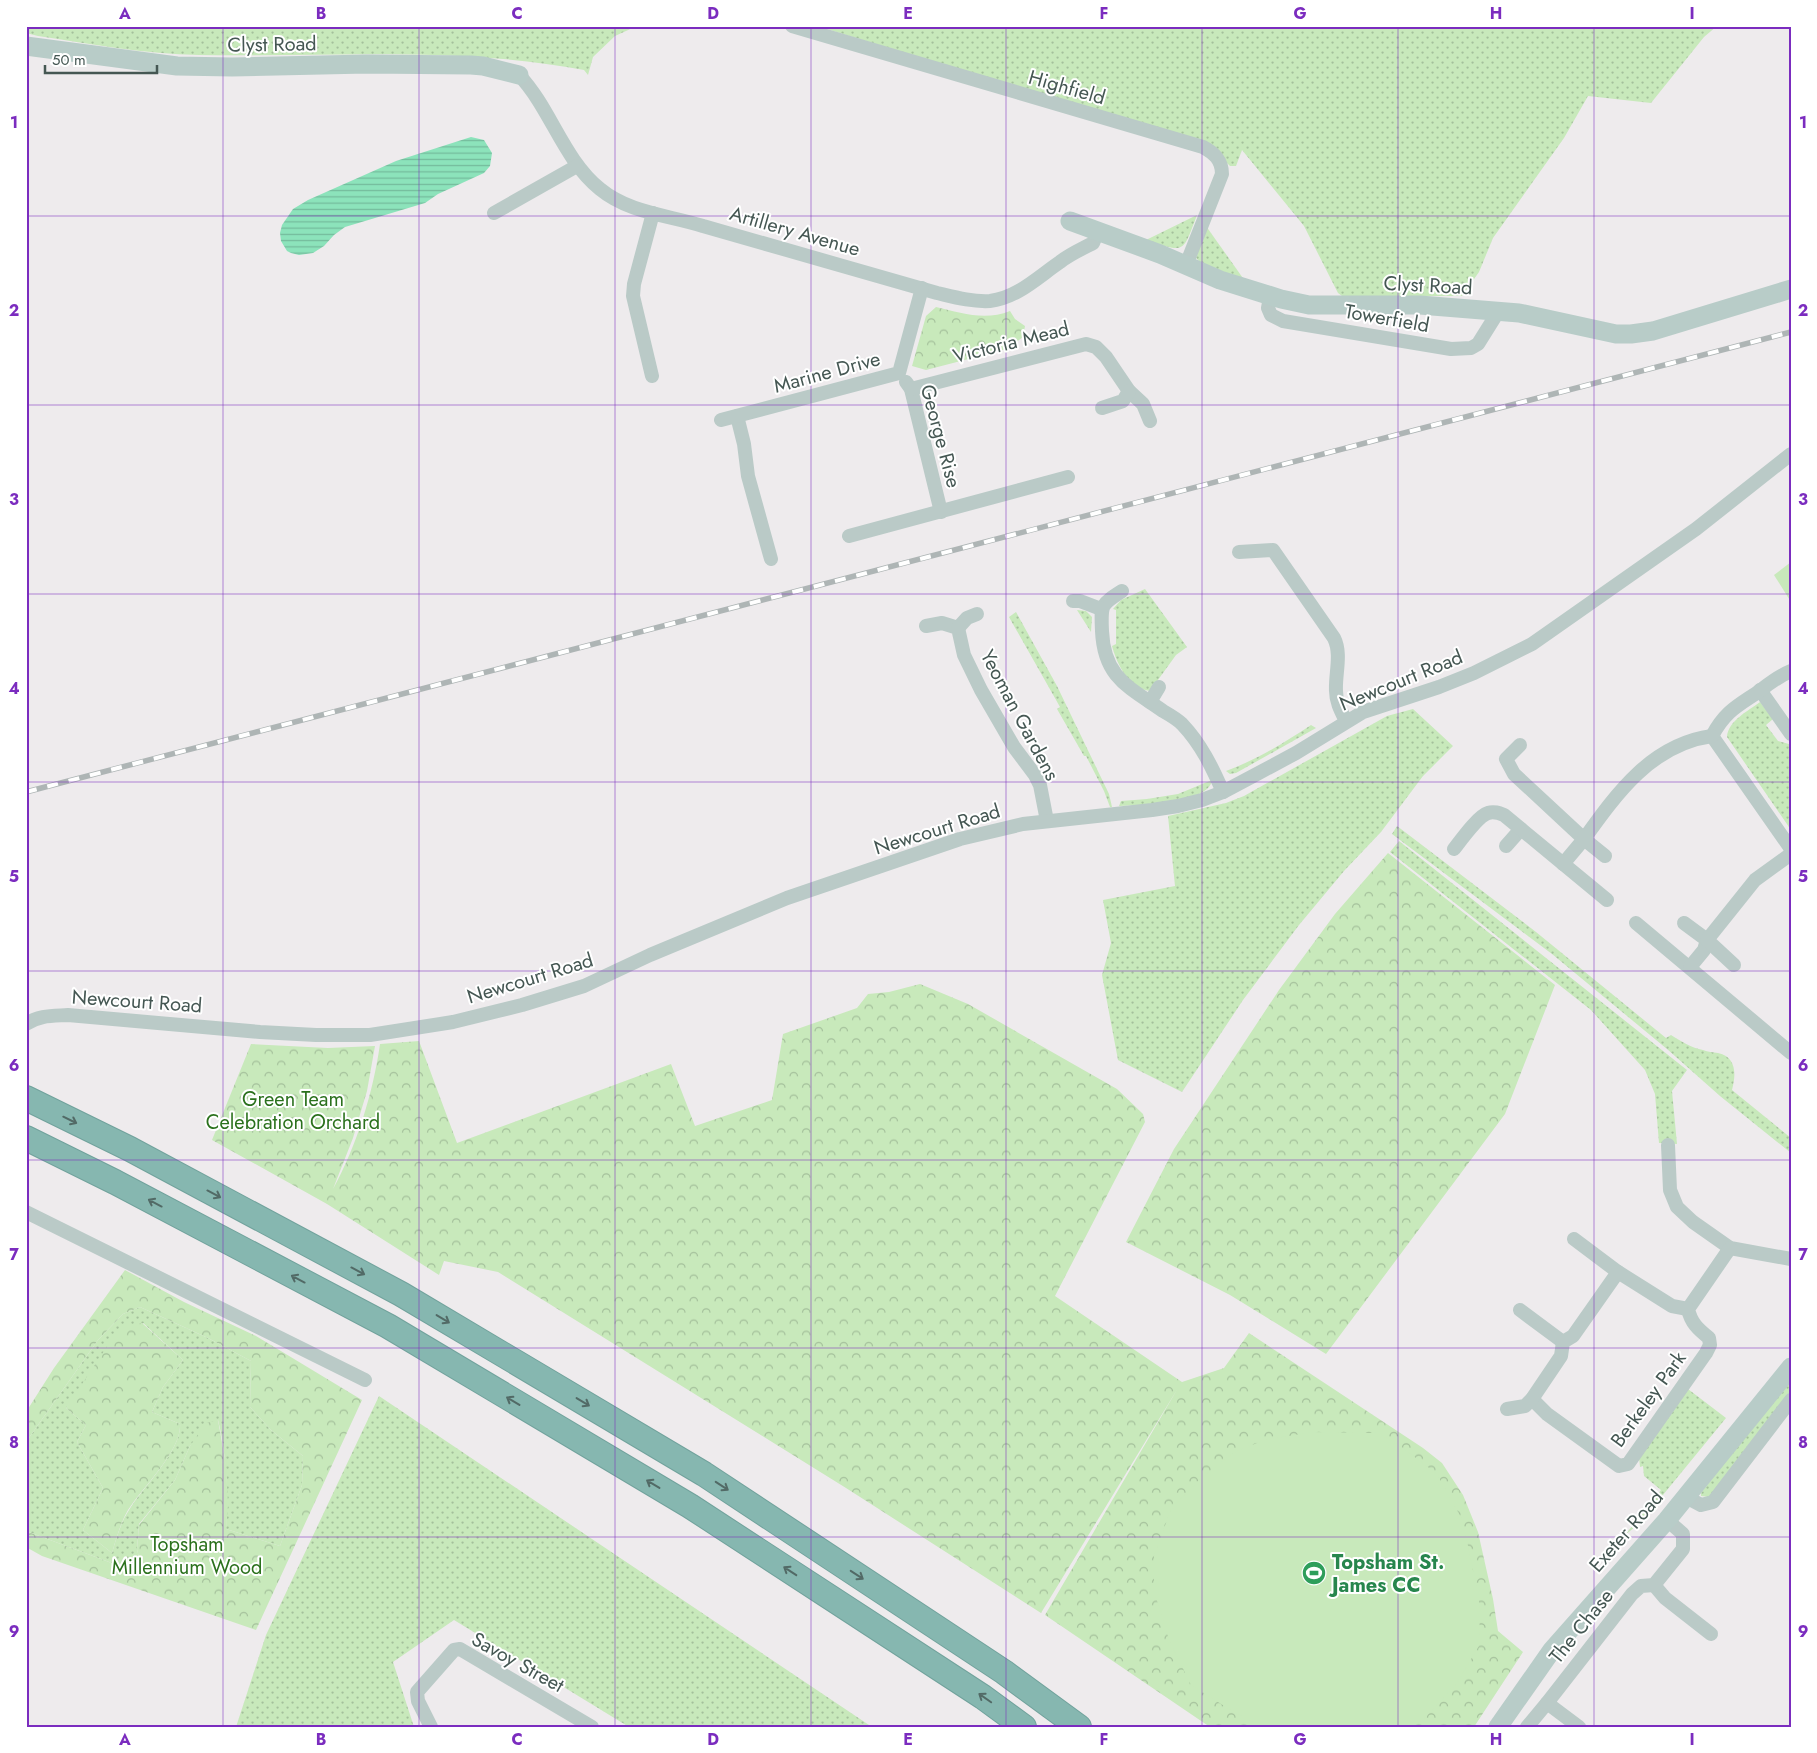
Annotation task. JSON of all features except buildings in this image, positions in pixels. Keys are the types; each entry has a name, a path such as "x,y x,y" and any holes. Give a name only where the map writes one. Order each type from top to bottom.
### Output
{"highway":[{"path":"26,1098 130,1149 401,1294 704,1474 1004,1672 1080,1727"},
{"path":"26,1138 115,1182 388,1326 690,1506 983,1697 1024,1727"}],"street":[{"name":"Highfield","path":"792,26 1203,147 1214,153 1222,168 1222,174 1186,265"},
{"name":"Clyst Road","path":"26,46 177,66 471,65 519,75"},
{"name":"Artillery Avenue","path":"519,75 530,86 577,166 600,189 620,202 653,213 699,224 922,288 971,300 991,301 1004,298 1021,289 1061,260 1093,243 1098,230"},
{"path":"494,213 577,166"},
{"path":"652,376 633,296 634,284 653,213"},
{"name":"Clyst Road","path":"1070,221 1098,230 1220,280 1270,297 1309,305 1420,305 1519,313 1616,334 1653,331 1791,289"},
{"name":"Marine Drive","path":"721,420 899,373 922,288"},
{"name":"Towerfield","path":"1270,297 1268,308 1271,315 1283,321 1450,349 1471,348 1478,344 1498,312"},
{"name":"Victoria Mead","path":"911,389 1086,344 1096,347 1106,357 1129,391 1142,404 1150,421"},
{"name":"George Rise","path":"899,373 911,389 941,512"},
{"path":"1102,408 1123,401 1129,391"},
{"path":"737,416 744,444 748,476 771,559"},
{"name":"Newcourt Road","path":"26,1024 41,1016 68,1015 260,1032 370,1035 453,1022 522,1005 584,986 650,954 787,898 960,839 1047,820 1178,806 1223,792 1296,753 1346,721 1375,707 1439,687 1474,673 1532,644 1696,529 1791,454"},
{"name":"George Rise","path":"849,536 1068,477"},
{"path":"1239,552 1273,550 1334,638 1338,649 1337,703 1346,721"},
{"path":"1122,591 1106,601 1101,609 1103,643 1110,667 1130,689 1180,722 1197,740 1223,792"},
{"path":"1073,601 1080,601 1101,609"},
{"path":"926,626 942,623 958,628 967,618 977,614"},
{"name":"Yeoman Gardens","path":"958,628 964,654 978,684 1014,747 1035,775 1040,785 1047,820"},
{"path":"1712,736 1719,724 1734,707 1791,671"},
{"path":"1150,702 1159,687"},
{"path":"1760,690 1791,734"},
{"path":"1564,864 1608,806 1633,777 1661,754 1701,737 1712,736"},
{"path":"1690,967 1704,950 1706,940 1755,880 1790,848 1712,736"},
{"path":"1520,745 1506,759 1514,774 1604,856"},
{"path":"1454,849 1480,818 1488,813 1497,812 1504,815 1607,900"},
{"path":"1506,846 1521,829"},
{"path":"1684,922 1734,965"},
{"path":"1636,923 1791,1053"},
{"path":"1668,1145 1670,1190 1677,1207 1693,1222 1730,1248 1791,1259"},
{"path":"26,1212 365,1380"},
{"path":"1574,1239 1618,1272 1672,1306 1688,1309 1730,1248"},
{"path":"1563,1342 1573,1336 1618,1272"},
{"name":"Berkeley Park","path":"1532,1399 1547,1414 1619,1466 1628,1464 1710,1345 1708,1338 1691,1321 1688,1309"},
{"path":"1520,1310 1563,1342"},
{"path":"1507,1409 1525,1406 1532,1399 1561,1356 1563,1342"},
{"name":"Exeter Road","path":"1498,1727 1552,1650 1667,1520 1791,1367"},
{"path":"1686,1497 1701,1506 1713,1502 1791,1400"},
{"path":"1667,1520 1683,1534 1684,1545 1654,1585 1665,1598 1711,1634"},
{"name":"The Chase","path":"1527,1727 1632,1594 1641,1586 1654,1585"},
{"name":"Savoy Street","path":"431,1727 418,1700 417,1692 454,1650 460,1649 592,1727"},
{"path":"1547,1702 1579,1727"}],"green space":[{"path":"26,26 637,26 615,36 593,57 588,75 584,70 537,63 441,55 199,55 159,53 38,36 26,33"},
{"path":"817,26 1717,26 1704,37 1651,103 1588,96 1564,138 1493,238 1479,272 1462,296 1342,296 1338,293 1304,226 1242,150 1236,166 1230,166 1209,145"},
{"path":"1197,215 1185,243 1181,247 1169,247 1146,240"},
{"path":"1206,226 1245,281 1200,262 1196,258"},
{"path":"936,307 982,316 1010,311 1015,319 1025,326 1023,337 1007,349 926,370 912,366 926,316"},
{"path":"1791,562 1791,602 1774,575"},
{"path":"1145,589 1187,647 1176,655 1150,691 1142,689 1130,680 1120,667 1112,646 1116,644 1116,610 1113,609 1121,600"},
{"path":"1077,610 1086,611 1092,617 1091,632"},
{"path":"1016,612 1057,686 1109,794 1112,807 1110,807 1086,756 1084,756 1057,709 1060,707 1009,617"},
{"path":"1760,702 1773,719 1766,725 1778,741 1789,744 1791,747 1791,830 1727,737 1728,731 1735,721"},
{"path":"1413,709 1453,746 1423,776 1381,832 1344,871 1299,925 1243,1000 1182,1092 1118,1060 1102,975 1111,943 1103,900 1175,886 1168,816 1226,803 1244,796 1387,716"},
{"path":"1311,725 1316,728 1236,773 1230,774 1226,771 1270,751"},
{"path":"1212,780 1208,788 1186,799 1156,804 1119,806 1121,801 1178,794"},
{"path":"1397,826 1536,932 1666,1038 1671,1035 1690,1046 1718,1053 1729,1058 1734,1067 1732,1090 1791,1138 1791,1153 1720,1096 1667,1049 1552,954 1392,834"},
{"path":"1399,841 1687,1070 1672,1091 1677,1144 1659,1143 1655,1094 1645,1070 1591,1010 1390,852"},
{"path":"1388,853 1555,985 1505,1114 1326,1354 1230,1295 1126,1242 1174,1149 1279,990 1335,914"},
{"name":"Green Team Celebration Orchard","path":"920,984 968,1004 1117,1089 1143,1114 1145,1122 1055,1296 1182,1382 1224,1368 1249,1333 1423,1448 1442,1463 1463,1495 1478,1532 1498,1631 1523,1652 1474,1727 1210,1727 1045,1615 1178,1388 1041,1613 846,1488 498,1272 444,1261 439,1275 327,1204 212,1140 251,1044 328,1048 375,1046 367,1091 353,1138 333,1189 357,1137 373,1081 380,1044 419,1041 457,1143 671,1064 695,1126 772,1100 783,1034 857,1008 868,994 889,992"},
{"name":"Topsham Millennium Wood","path":"125,1270 184,1302 256,1336 362,1400 256,1630 42,1556 26,1547 26,1531 109,1562 127,1572 141,1566 137,1549 139,1525 175,1480 190,1446 206,1423 218,1420 226,1465 228,1505 226,1529 280,1546 302,1485 303,1456 271,1430 250,1407 251,1361 208,1338 140,1307 123,1314 98,1340 26,1442 26,1412 54,1368"},
{"path":"140,1307 208,1338 251,1361 250,1407 271,1430 303,1456 302,1485 280,1546 226,1529 226,1474 218,1420 190,1446 175,1480 139,1524 137,1549 141,1566 127,1572 109,1562 26,1531 26,1442 98,1340 123,1314","holes":["143,1323 183,1360 163,1387 152,1412 180,1424 175,1445 126,1515 112,1553 83,1530 103,1488 77,1442 86,1425 66,1408"]},
{"path":"142,1323 183,1360 163,1387 152,1412 180,1424 179,1434 168,1457 128,1510 112,1553 83,1530 103,1488 77,1442 86,1425 66,1408 120,1327"},
{"path":"1791,1376 1791,1391 1709,1497 1701,1496 1701,1493"},
{"path":"1688,1389 1726,1418 1640,1523 1625,1535 1661,1490 1644,1476 1643,1466 1640,1467 1639,1457"},
{"path":"379,1396 872,1727 629,1727 454,1620 393,1662 414,1727 236,1727 266,1635"},
{"name":"Topsham St. James CC","path":"1313,1432 1378,1433 1403,1448 1437,1474 1463,1521 1479,1600 1480,1644 1457,1683 1423,1720 1410,1727 1262,1727 1191,1685 1169,1640 1154,1591 1154,1556 1171,1509 1199,1480 1233,1453 1264,1440"}],"shaded area":[{"path":"471,137 484,140 492,153 490,166 484,173 438,194 425,203 345,227 324,246 313,253 299,255 291,253 287,251 281,241 282,225 293,209 308,200 396,161"}],"railway":[{"path":"26,792 1791,332"}],"place":[{"name":"Topsham St. James CC","path":"1314,1573"}]}
